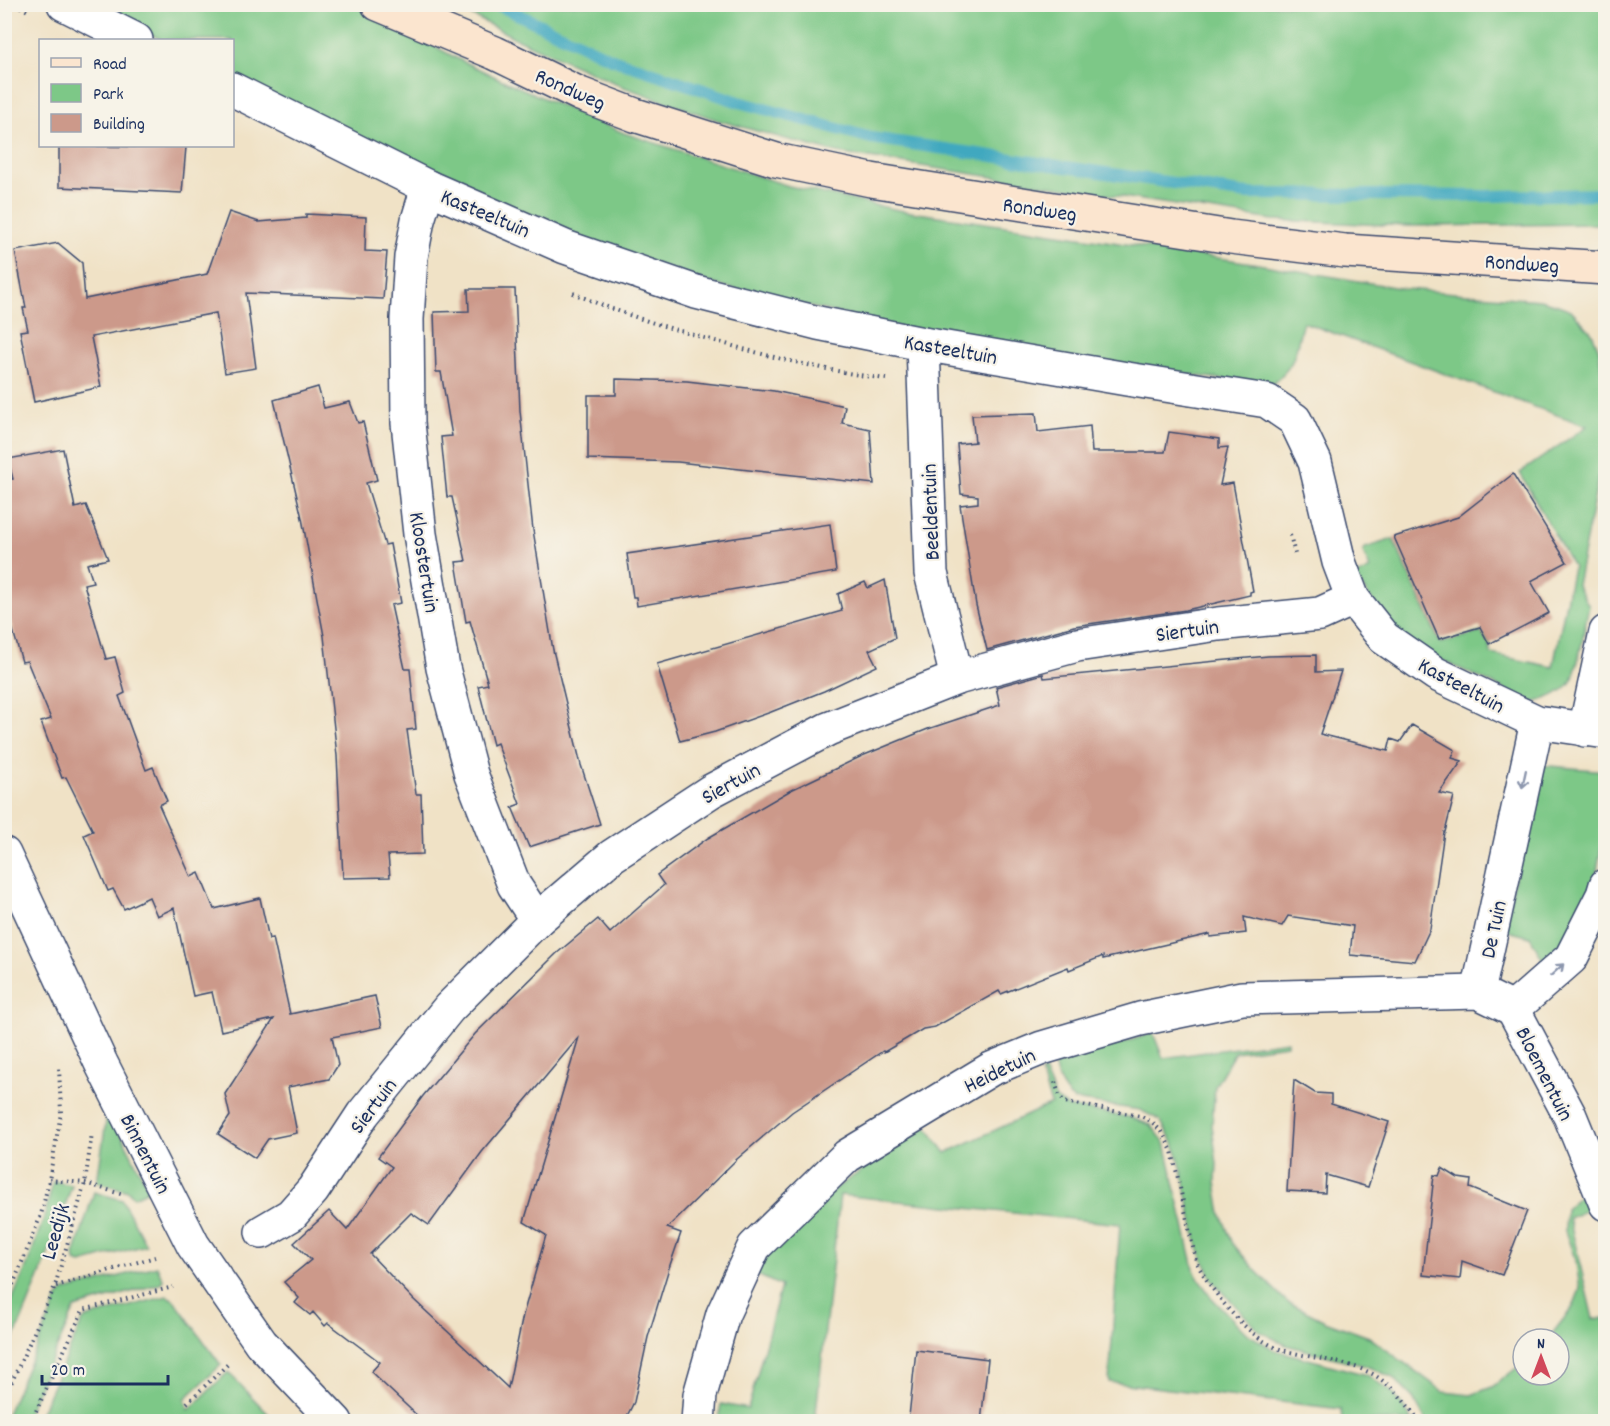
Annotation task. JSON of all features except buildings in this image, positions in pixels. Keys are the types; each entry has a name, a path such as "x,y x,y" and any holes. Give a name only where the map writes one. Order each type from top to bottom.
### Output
{"main road":[{"name":"Rondweg","path":"378,4 495,53 580,94 635,115 776,160 871,180 1231,237 1322,248 1605,268"},
{"name":"Rondweg","path":"420,4 495,53"}],"street":[{"path":"64,4 134,39"},
{"name":"Kasteeltuin","path":"234,90 428,187 565,247 696,292 818,323 923,344 1267,401 1295,420 1316,462 1339,562 1353,599 1384,638 1436,674 1536,722"},
{"name":"Kloostertuin","path":"428,187 418,220 411,257 407,319 408,423 420,534 442,668 471,774 514,885 537,920"},
{"name":"Beeldentuin","path":"923,344 931,573 957,678"},
{"name":"Siertuin","path":"262,1232 291,1215 306,1199 363,1114 449,1008 537,920 612,856 711,791 828,729 957,678 1077,645 1218,624 1320,614 1353,599"},
{"path":"1536,722 1595,731 1605,632"},
{"name":"De Tuin","path":"1478,992 1536,722"},
{"name":"Binnentuin","path":"4,854 101,1063 194,1245 261,1343 336,1422"},
{"path":"1478,992 1513,1009 1570,958 1603,895 1605,885"},
{"name":"Heidetuin","path":"698,1422 700,1395 723,1314 754,1247 847,1156 991,1069 1042,1048 1140,1019 1242,998 1478,992"},
{"name":"Bloementuin","path":"1513,1009 1570,1116 1605,1204"}],"path":[{"path":"1042,1048 1060,1097 1065,1102 1140,1116 1151,1121 1162,1132 1172,1151 1196,1261 1203,1277 1219,1299 1254,1335 1275,1347 1363,1370 1378,1377 1404,1400 1420,1422"},
{"path":"4,1307 40,1215 49,1180 61,1113 59,1066"},
{"name":"Leedijk","path":"4,1399 55,1286 85,1183 92,1129"},
{"path":"55,1286 194,1245"},
{"path":"31,1422 83,1310 173,1287"},
{"path":"188,1403 228,1364"}],"green space":[{"path":"92,5 359,5 458,59 624,133 789,186 898,210 1252,263 1406,289 1540,300 1571,310 1592,333 1599,350 1606,405 1605,444 1577,585 1589,606 1575,674 1569,685 1560,692 1533,703 1401,641 1355,577 1370,569 1363,552 1365,548 1393,539 1440,643 1481,632 1490,645 1491,654 1553,667 1573,567 1520,473 1587,426 1303,322 1291,363 1270,386 975,345 713,284 458,196 234,78 234,39 160,39"},
{"path":"452,5 1605,5 1605,224 1407,226 1273,220 837,153 717,120 624,87 515,38"},
{"path":"1539,765 1605,771 1605,825 1596,877 1570,935 1544,962 1530,937 1504,930"},
{"path":"1153,1033 1163,1058 1287,1041 1287,1045 1235,1052 1215,1086 1212,1125 1217,1164 1216,1182 1221,1214 1233,1244 1287,1302 1325,1321 1369,1337 1444,1392 1471,1395 1492,1387 1511,1372 1511,1387 1571,1387 1571,1327 1557,1327 1573,1307 1580,1289 1576,1262 1565,1231 1566,1208 1586,1190 1593,1207 1569,1218 1593,1319 1605,1318 1605,1360 1601,1361 1605,1386 1605,1421 1426,1421 1413,1398 1392,1377 1366,1366 1286,1345 1259,1331 1213,1281 1198,1248 1175,1146 1160,1120 1140,1110 1074,1100 1063,1089 1054,1065"},
{"path":"1044,1071 1056,1099 1068,1107 1129,1117 1151,1125 1165,1143 1195,1273 1211,1297 1246,1333 1275,1350 1367,1375 1393,1393 1413,1421 1342,1421 1341,1409 1109,1382 1120,1224 840,1195 815,1421 718,1422 721,1404 748,1409 781,1286 755,1274 781,1237 813,1204 926,1126 946,1153 1051,1104 1041,1073"},
{"path":"108,1108 149,1190 134,1197 128,1191 97,1182"},
{"path":"53,1181 72,1185 41,1273 5,1359 5,1316 28,1263 46,1211"},
{"path":"94,1192 122,1200 146,1245 81,1263 75,1261 74,1255"},
{"path":"157,1266 163,1280 159,1284 75,1308 24,1421 5,1418 59,1296 65,1291"},
{"path":"167,1296 174,1300 221,1365 185,1399 189,1410 228,1372 275,1421 37,1421 82,1322 86,1318"}],"waterway":[{"path":"496,4 612,59 739,102 871,138 1247,194 1487,196 1606,194"}]}
